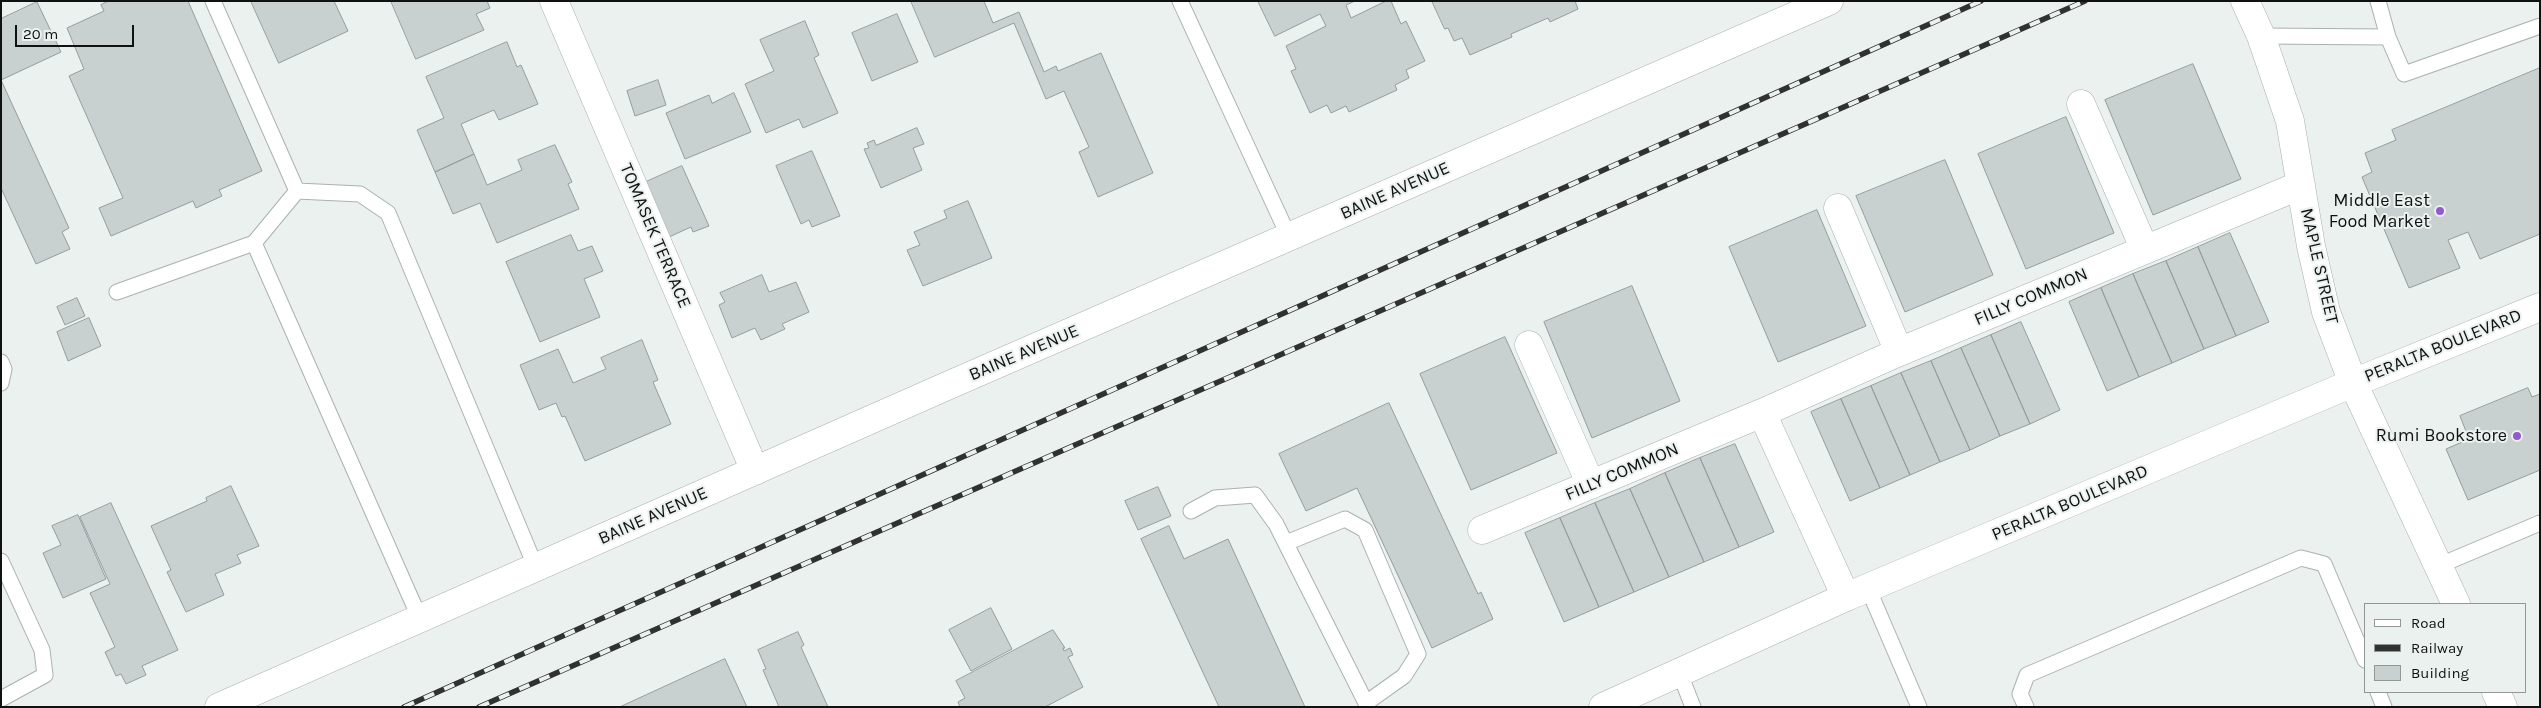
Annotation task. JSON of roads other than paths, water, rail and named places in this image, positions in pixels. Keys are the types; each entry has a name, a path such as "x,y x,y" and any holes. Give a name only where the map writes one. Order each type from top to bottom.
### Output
{"street":[{"name":"TOMASEK TERRACE","path":"554,1 755,471"},
{"name":"BAINE AVENUE","path":"220,707 1829,1"},
{"name":"MAPLE STREET","path":"2244,1 2261,36 2290,121 2311,246 2326,312 2354,383 2456,603"},
{"path":"2081,104 2145,250"},
{"name":"FILLY COMMON","path":"1482,530 1899,352 2301,185"},
{"path":"1838,208 1899,352"},
{"name":"PERALTA BOULEVARD","path":"1603,707 1680,674 1857,592 2540,307"},
{"path":"1529,345 1591,485"},
{"path":"1762,412 1857,592"},
{"path":"2496,693 2503,707"}],"lane":[{"path":"214,1 297,191"},
{"path":"1180,1 1289,237"},
{"path":"2378,1 2388,37 2404,74 2540,26"},
{"path":"2261,36 2388,37"},
{"path":"117,292 254,243 297,191"},
{"path":"297,191 360,194 388,213 536,568"},
{"path":"254,243 420,619"},
{"path":"1,362 4,369 1,383"},
{"path":"1191,511 1215,498 1255,496 1276,524 1367,705 1404,676 1418,654 1364,530 1345,519 1286,543"},
{"path":"2438,566 2540,523"},
{"path":"2026,707 2020,694 2027,675 2301,558 2324,564 2364,658"},
{"path":"1,561 42,650 45,675 1,700"},
{"path":"1857,592 1919,707"},
{"path":"1680,674 1693,707"},
{"path":"2378,693 2384,707"}],"railway":[{"path":"404,707 1981,1"},
{"path":"479,707 2085,1"}],"place":[{"name":"Middle East Food Market","path":"2440,211"},
{"name":"Rumi Bookstore","path":"2517,436"}]}
